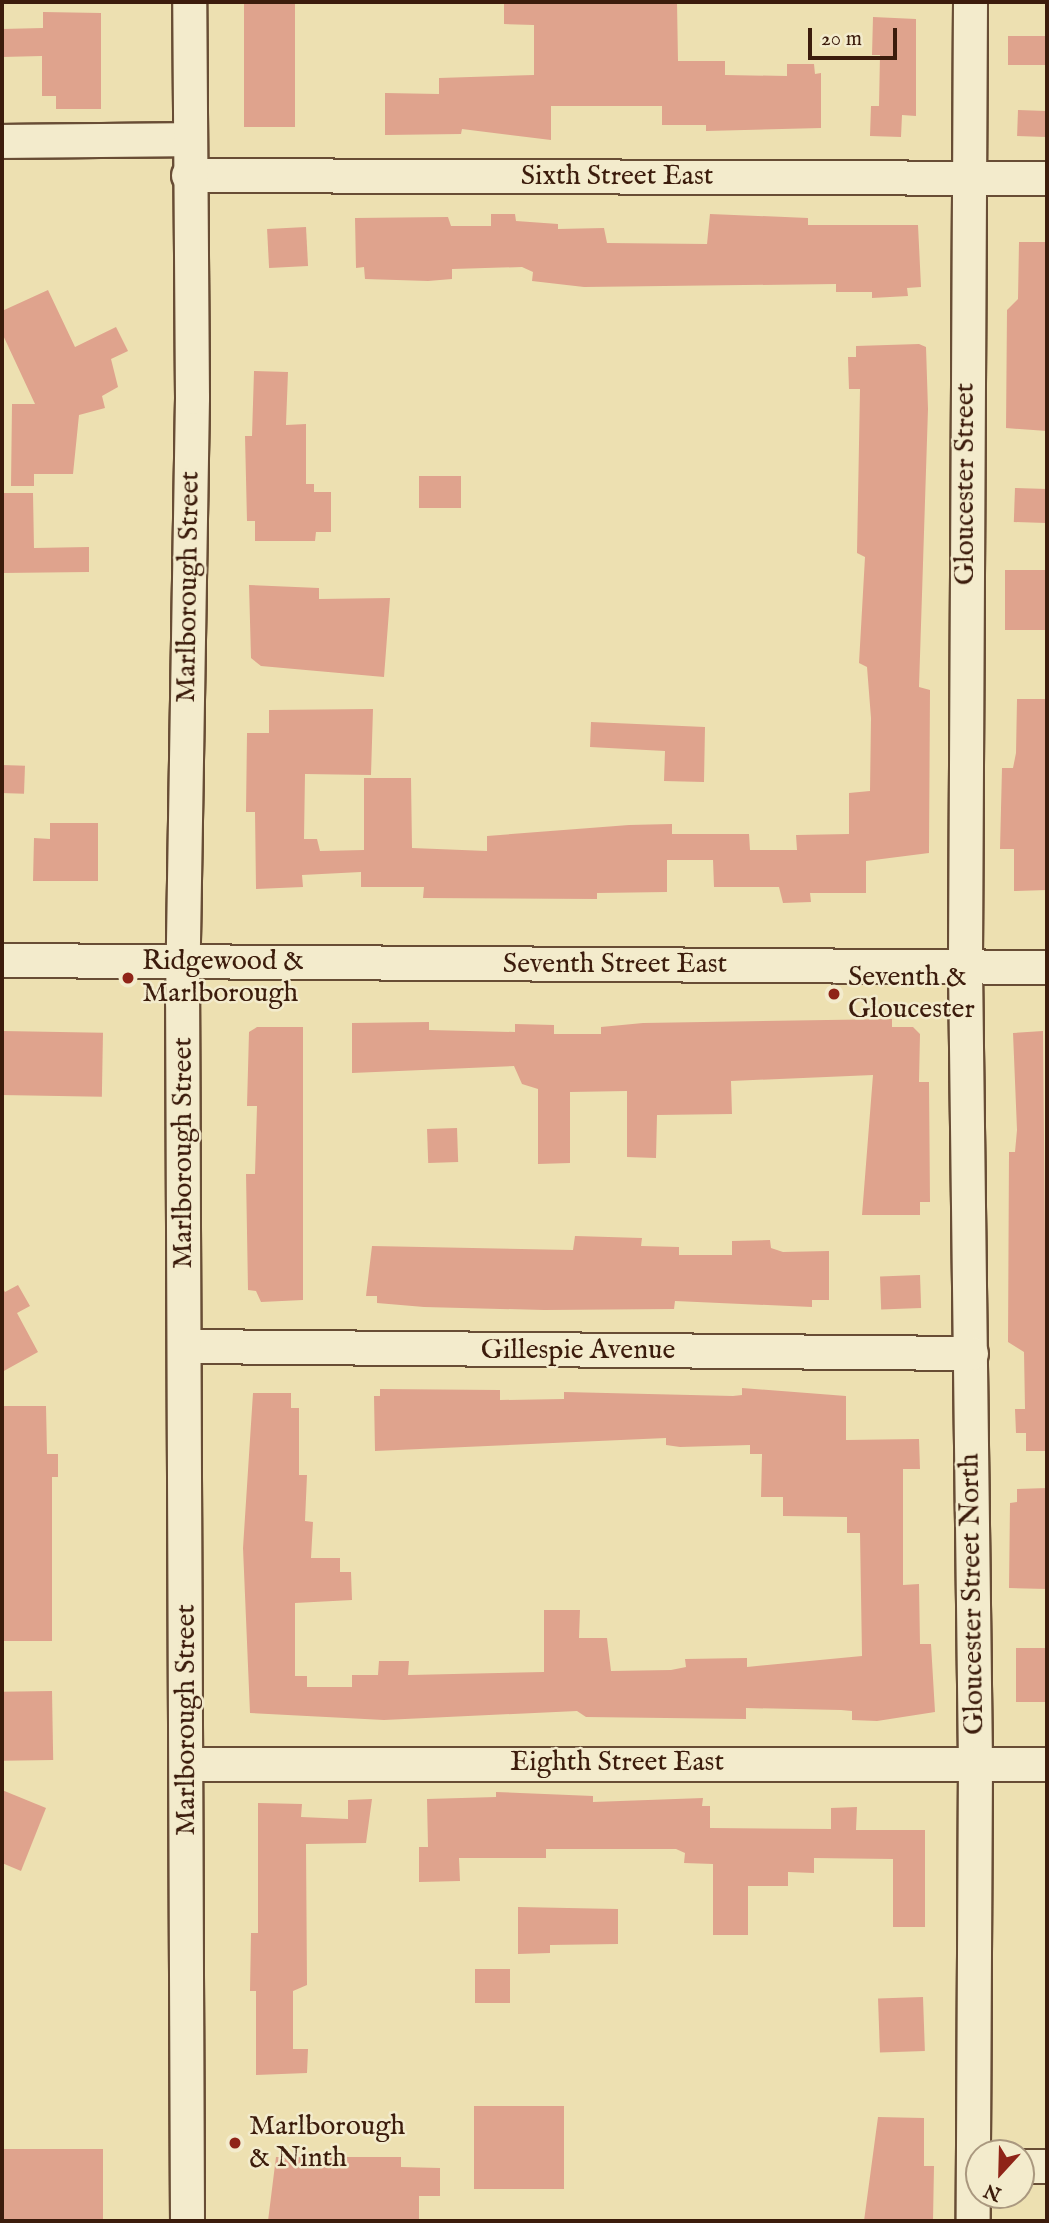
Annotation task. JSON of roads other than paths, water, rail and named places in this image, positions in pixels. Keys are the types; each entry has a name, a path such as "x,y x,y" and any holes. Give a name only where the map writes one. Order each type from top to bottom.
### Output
{"street":[{"name":"Marlborough Street","path":"187,2221 183,963 192,397 187,139 189,2"},
{"name":"Gloucester Street","path":"965,967 966,178 970,2"},
{"path":"2,141 187,139"},
{"name":"Sixth Street East","path":"188,175 1047,178"},
{"name":"Seventh Street East","path":"2,960 1047,967"},
{"name":"Gloucester Street North","path":"965,967 975,1763 976,2139"},
{"name":"Gillespie Avenue","path":"185,1346 971,1353"},
{"name":"Eighth Street East","path":"187,1764 1047,1764"}],"place":[{"name":"Ridgewood & Marlborough","path":"128,978"},
{"name":"Seventh & Gloucester","path":"834,994"},
{"name":"Marlborough & Ninth","path":"235,2143"}]}
